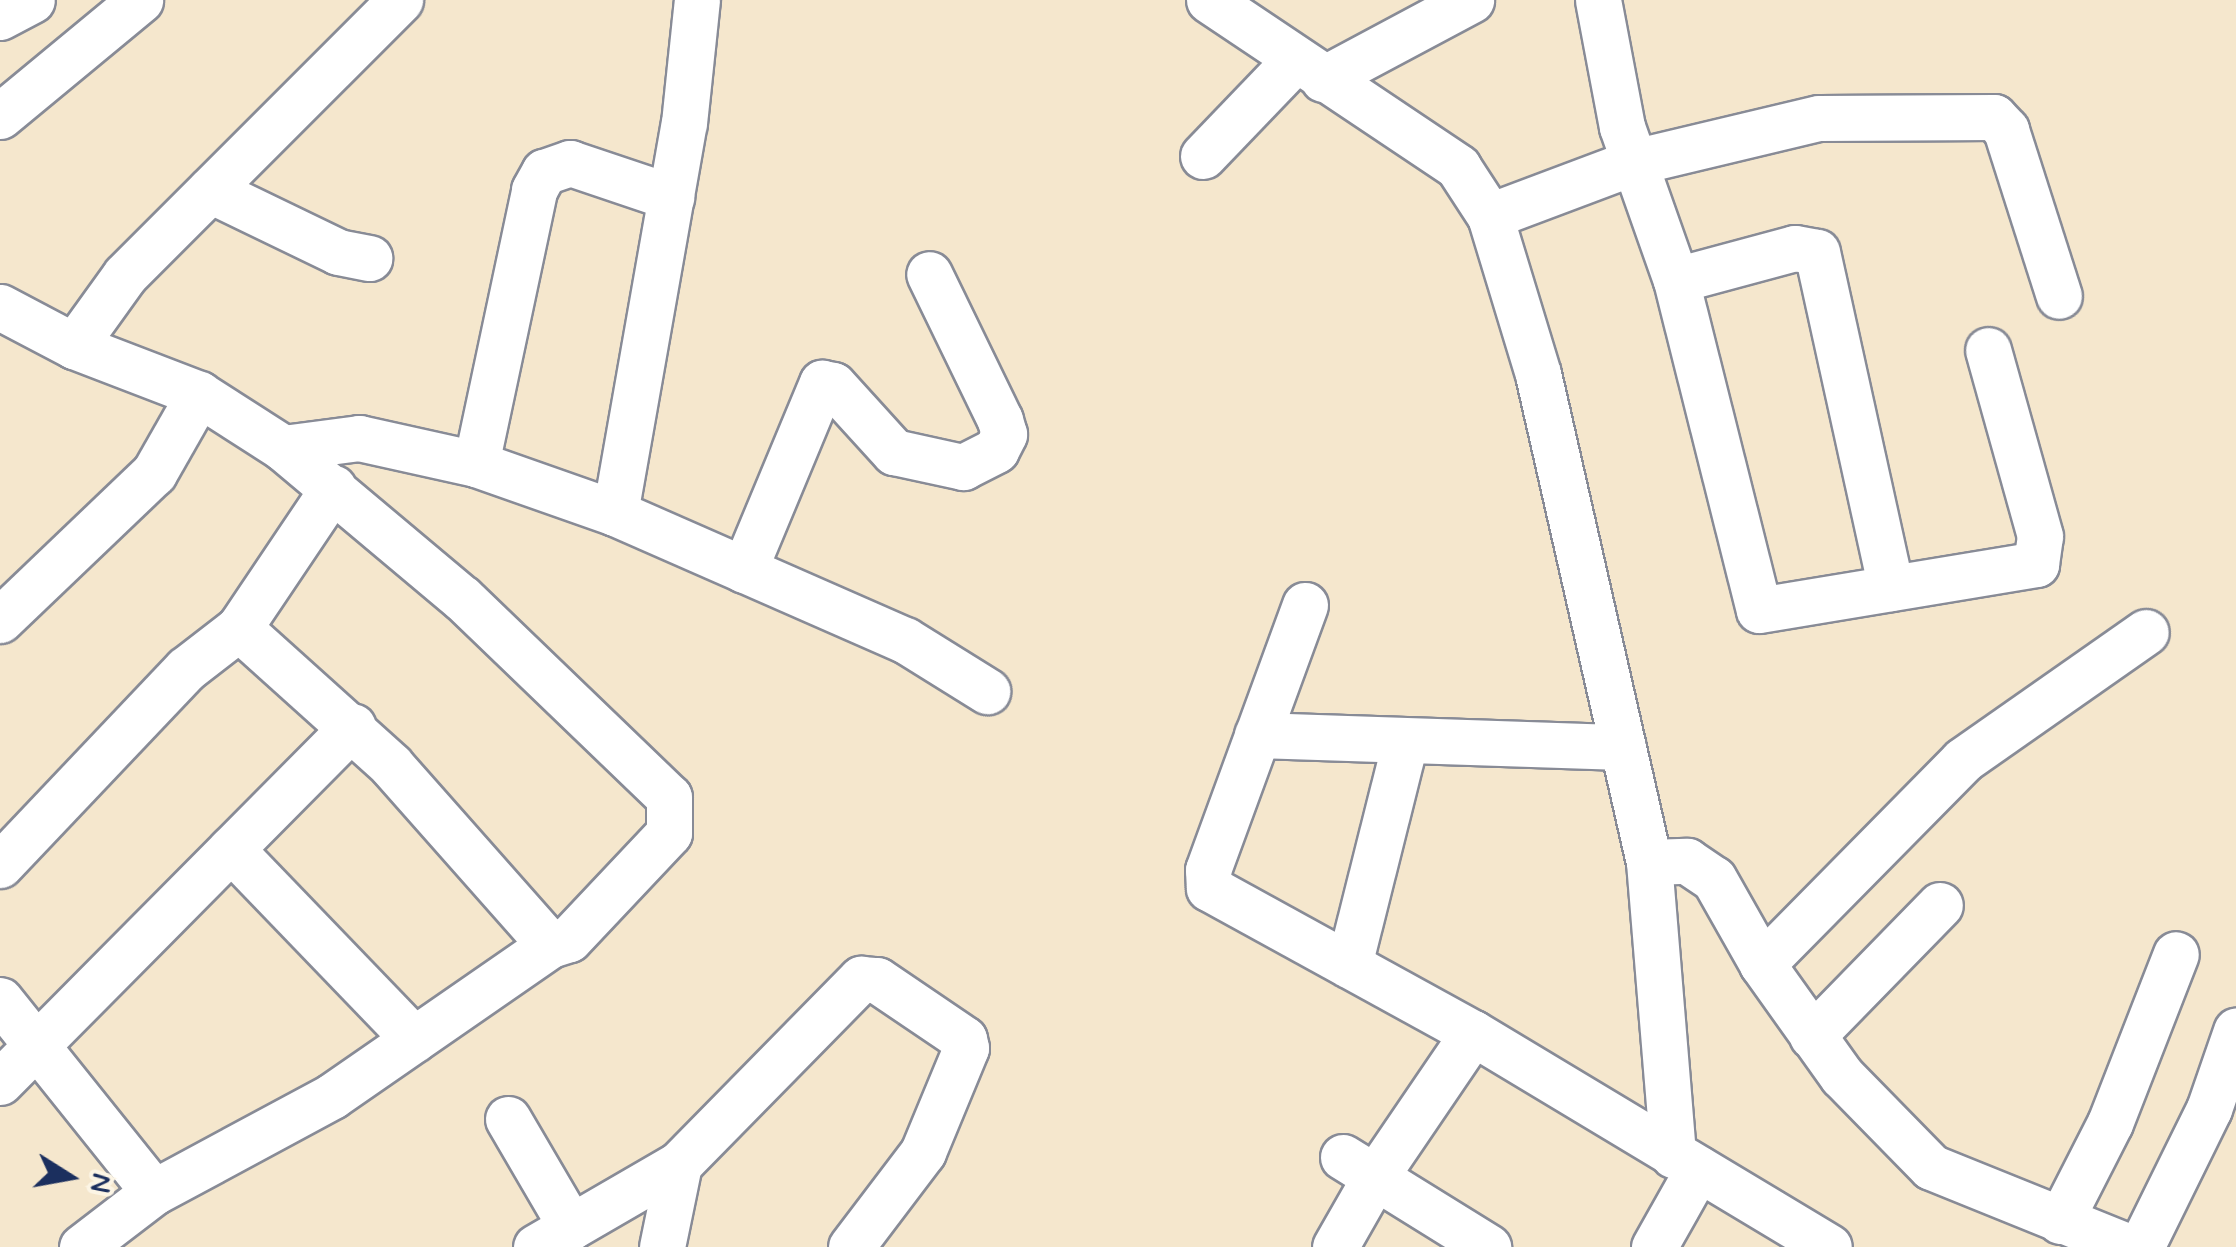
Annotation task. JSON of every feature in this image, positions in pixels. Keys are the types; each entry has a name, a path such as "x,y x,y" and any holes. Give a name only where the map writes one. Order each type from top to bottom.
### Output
{"street":[{"path":"0,17 32,0"},
{"path":"0,116 140,0"},
{"path":"74,346 125,274 400,0"},
{"path":"615,513 671,197 698,0"},
{"path":"1209,0 1458,167 1490,216 1538,374 1649,862 1686,1162 1654,1247"},
{"path":"1203,156 1308,70 1471,0"},
{"path":"1598,0 1634,162 1676,280 1759,610 2036,564 2042,550 1988,350"},
{"path":"1490,216 1634,162 1818,118 1994,117 2006,130 2059,296"},
{"path":"476,464 534,190 544,172 570,163 671,197"},
{"path":"210,190 338,252 370,258"},
{"path":"1676,280 1795,248 1817,252 1891,588"},
{"path":"744,570 822,383 833,386 894,452 963,467 996,450 1004,434 1000,420 928,274"},
{"path":"0,307 74,346 199,394 283,448 462,598 669,797 670,833 569,939 550,945 332,1096 154,1192 82,1247"},
{"path":"0,620 154,473 199,394"},
{"path":"283,448 360,438 476,464 615,513 906,640 987,691"},
{"path":"0,865 186,669 239,628 334,488"},
{"path":"1305,605 1208,870 1209,888 1473,1033 1829,1247"},
{"path":"239,628 353,726 550,945"},
{"path":"1762,964 1964,760 2146,632"},
{"path":"0,1082 353,726"},
{"path":"1258,735 1623,747"},
{"path":"1349,965 1406,742"},
{"path":"231,849 414,1039"},
{"path":"1649,862 1686,861 1714,879 1762,964 1812,1036 1931,1167 2129,1247"},
{"path":"1812,1036 1940,904"},
{"path":"2060,1221 2110,1123 2176,954"},
{"path":"508,1118 553,1237 680,1164 852,986 877,980 964,1038 966,1048 923,1152 851,1247"},
{"path":"0,1000 154,1192"},
{"path":"2141,1247 2209,1109 2236,1032"},
{"path":"1335,1247 1359,1167 1473,1033"},
{"path":"662,1247 680,1164"},
{"path":"1359,1167 1488,1247"}]}
